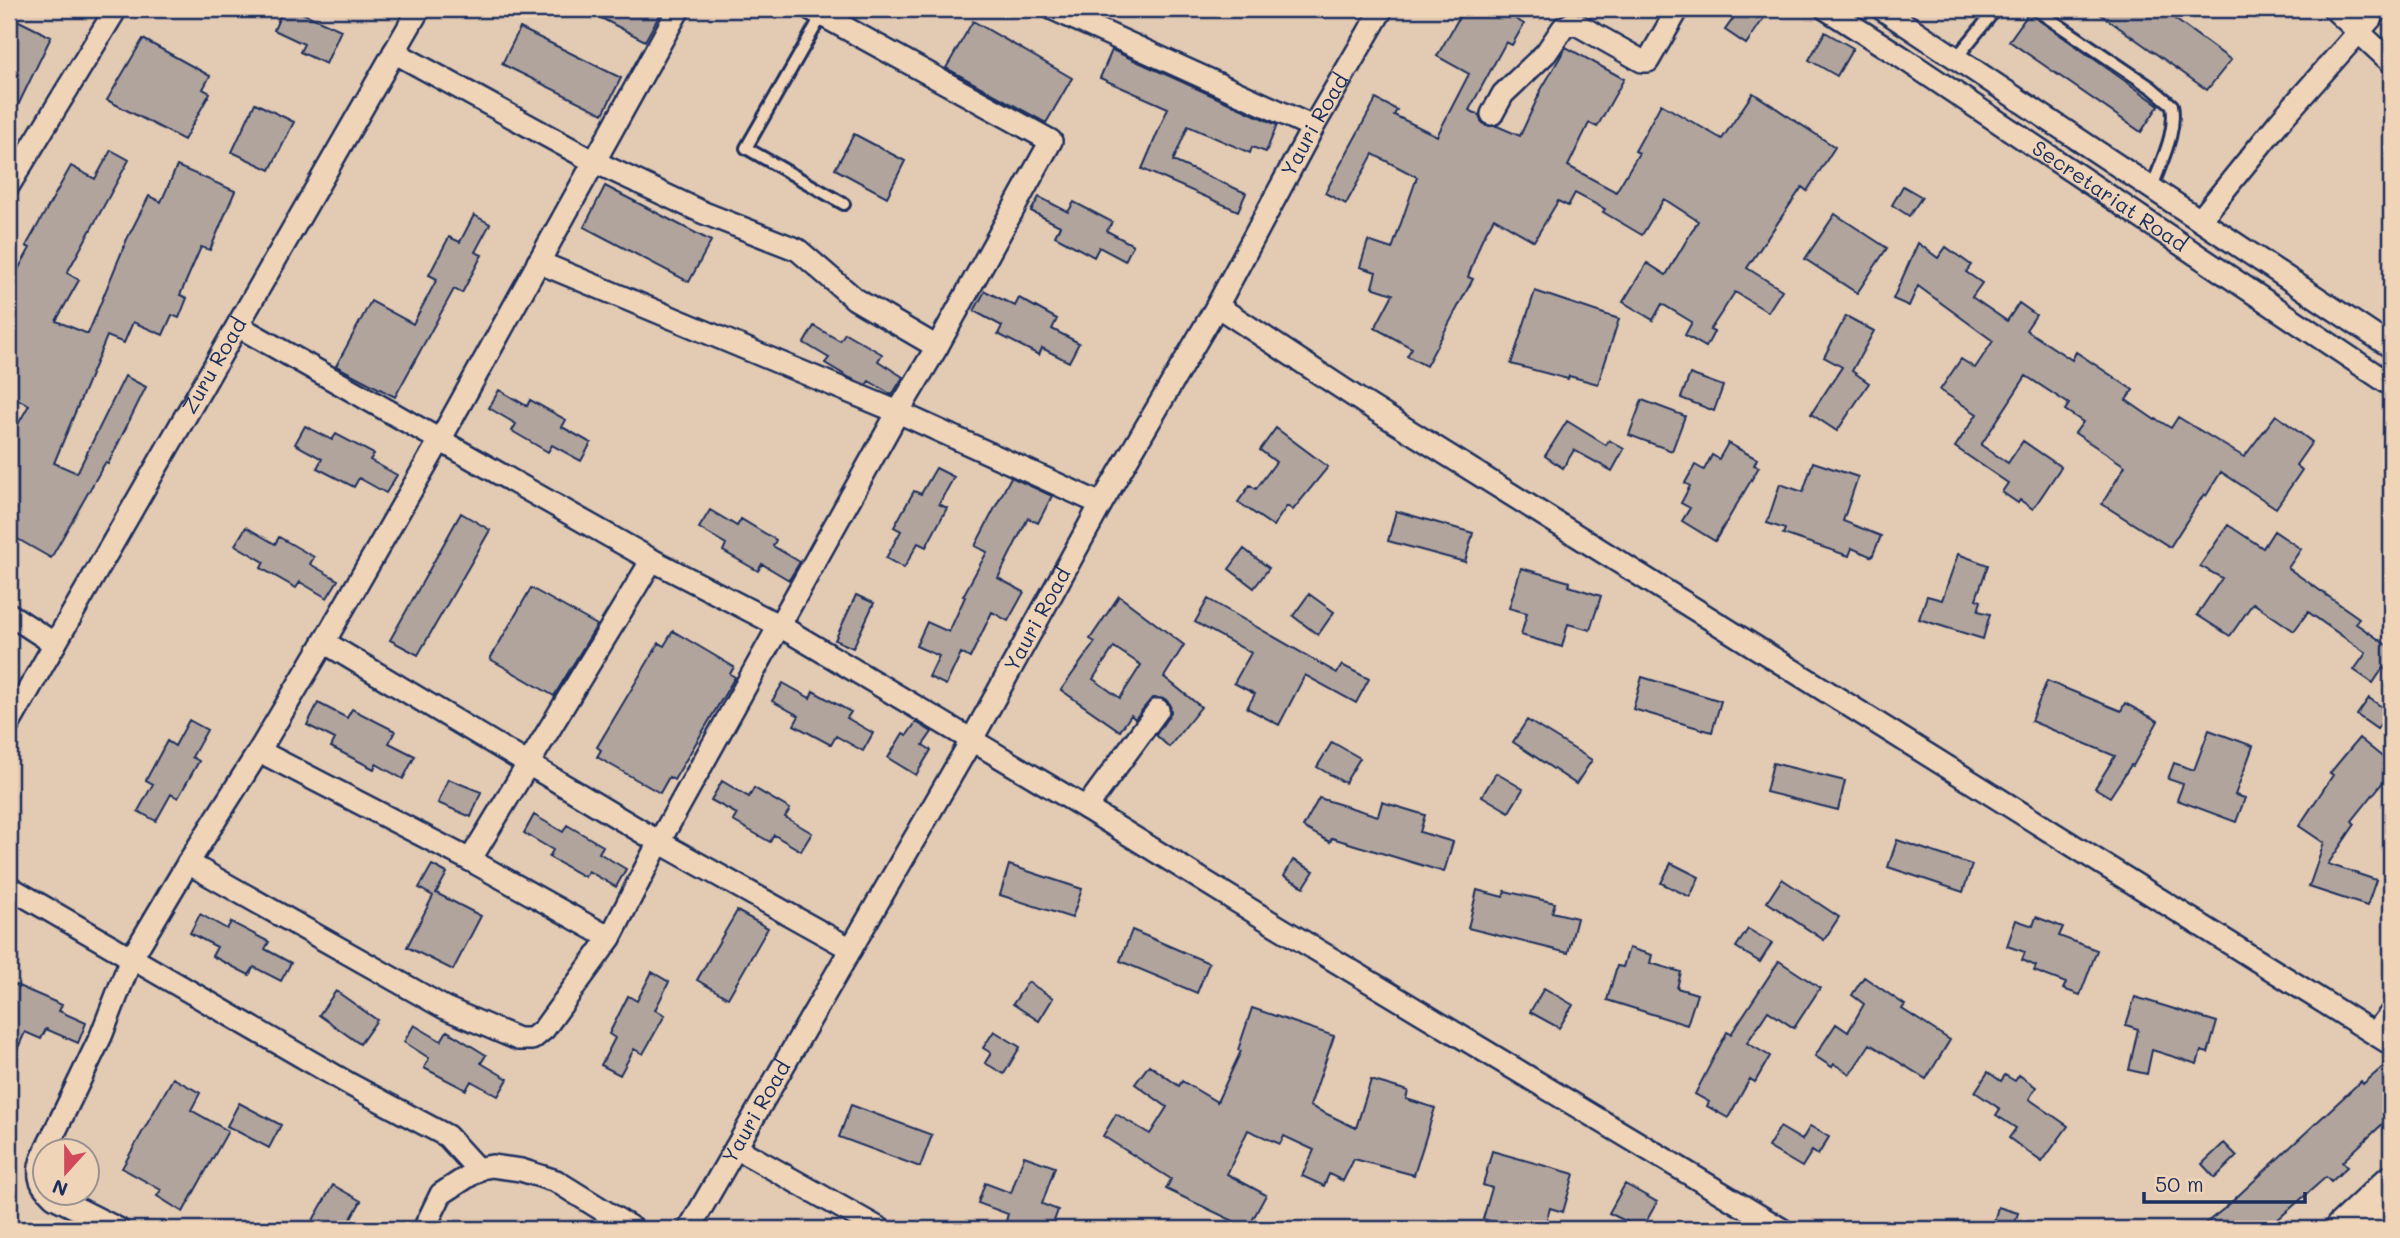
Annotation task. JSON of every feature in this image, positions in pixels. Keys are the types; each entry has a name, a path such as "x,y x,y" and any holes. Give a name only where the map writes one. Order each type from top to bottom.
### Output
{"highway":[{"path":"2343,1229 2391,1184"}],"street":[{"path":"9,185 116,9"},
{"path":"53,1136 101,1036 131,959 324,642 440,440 679,9"},
{"path":"1053,9 1313,127"},
{"name":"Yauri Road","path":"689,1229 971,741 1101,504 1217,306 1313,127 1382,9"},
{"path":"1492,114 1503,94 1546,54 1563,28 1571,24 1578,25 1642,61 1648,61 1678,9"},
{"name":"Secretariat Road","path":"1826,9 1900,55 2391,385"},
{"name":"Secretariat Road","path":"1882,9 1907,16 1957,57 2391,347"},
{"path":"2333,9 2391,62"},
{"path":"2200,220 2279,122 2379,9"},
{"name":"Zuru Road","path":"9,724 416,10"},
{"path":"188,863 445,1008 518,1039 532,1039 544,1029 610,938 659,842 1051,141 816,12"},
{"path":"394,52 593,162 704,213 798,250 855,299 937,347"},
{"path":"538,262 898,412 1101,504"},
{"path":"1217,306 1363,402 2383,1039 2391,1013"},
{"path":"238,326 652,560 780,626 1781,1229"},
{"path":"470,860 652,560"},
{"path":"9,614 55,643"},
{"path":"324,642 659,842 851,949"},
{"path":"1086,808 1158,710"},
{"path":"260,751 470,860 610,938"},
{"path":"9,887 351,1085 447,1136 478,1170"},
{"path":"736,1148 880,1229"},
{"path":"424,1229 441,1194 478,1170 492,1166 522,1170 556,1181 633,1229"},
{"path":"72,1206 118,1229"}],"lane":[{"path":"1957,57 1996,9"},
{"path":"2035,9 2152,88 2172,105 2172,131 2152,188"},
{"path":"816,12 746,148 844,204"}],"building":[{"path":"283,9 293,9 341,30 326,64 300,52 304,44 274,30"},
{"path":"584,9 663,9 645,41"},
{"path":"1464,9 1499,9 1524,24 1512,45 1506,42 1469,110 1479,115 1486,126 1497,126 1520,136 1538,95 1566,47 1624,79 1597,127 1589,123 1568,166 1616,192 1639,153 1635,151 1661,104 1722,139 1753,93 1835,147 1807,191 1802,187 1747,268 1782,290 1768,312 1735,292 1710,330 1714,332 1706,347 1685,335 1692,322 1662,304 1653,320 1623,302 1647,263 1666,275 1698,221 1664,199 1642,235 1603,212 1605,209 1575,193 1568,206 1558,201 1534,241 1494,218 1482,239 1468,277 1473,279 1426,366 1407,356 1412,348 1375,328 1393,294 1372,287 1376,272 1360,267 1368,241 1392,249 1417,177 1373,154 1346,204 1325,193 1376,99 1397,110 1394,115 1437,136 1469,74 1437,56"},
{"path":"1740,9 1770,9 1746,44 1725,30"},
{"path":"2093,9 2161,9 2231,60 2207,90"},
{"path":"2029,13 2159,105 2141,132 2009,41"},
{"path":"9,16 51,37 9,124"},
{"path":"973,21 1072,78 1046,123 946,68"},
{"path":"520,28 621,78 603,114 502,64"},
{"path":"1825,32 1853,48 1837,76 1809,60"},
{"path":"143,39 210,76 203,89 210,93 184,140 107,100"},
{"path":"1112,50 1277,125 1266,152 1252,147 1250,153 1188,126 1173,161 1246,193 1238,211 1142,169 1168,108 1100,78"},
{"path":"255,103 294,122 270,170 232,152"},
{"path":"854,134 905,161 887,197 835,169"},
{"path":"111,150 129,160 67,273 79,280 56,321 88,334 127,239 149,196 161,202 177,166 235,191 210,250 201,247 180,295 187,298 179,318 172,315 163,335 133,322 124,343 107,336 54,463 77,473 125,376 146,387 108,464 105,463 51,558 9,534 9,440 29,405 9,395 9,385 16,372 9,368 9,286 30,248 26,246 71,166 95,179"},
{"path":"605,186 711,241 689,282 584,227"},
{"path":"1903,186 1922,197 1909,216 1892,205"},
{"path":"1039,197 1068,212 1074,202 1112,222 1107,231 1133,245 1125,261 1099,247 1094,257 1055,236 1060,226 1031,211"},
{"path":"1835,214 1887,248 1857,293 1805,259"},
{"path":"474,215 490,224 475,252 482,255 462,293 454,289 395,397 336,366 371,301 413,324 437,279 429,275 449,237 460,242"},
{"path":"1918,243 1938,258 1946,247 1971,265 1966,272 1982,283 1972,297 2007,321 2019,303 2036,315 2026,330 2072,360 2076,352 2133,390 2126,400 2171,428 2178,417 2244,457 2276,415 2312,442 2296,465 2302,470 2276,508 2221,472 2170,547 2102,504 2125,466 2075,433 2083,422 2065,410 2069,404 2026,376 1981,445 2008,463 2023,441 2061,467 2033,509 2020,500 2018,503 2002,492 2008,483 1955,447 1977,414 1940,390 1961,359 1975,368 1993,341 1918,286 1909,306 1893,299"},
{"path":"985,291 1015,306 1019,298 1057,319 1052,329 1079,343 1069,362 1042,348 1039,355 998,334 1002,326 974,311"},
{"path":"1535,291 1619,319 1598,384 1511,364"},
{"path":"1846,316 1874,331 1852,371 1869,383 1837,431 1811,414 1842,367 1824,357"},
{"path":"814,326 840,341 845,333 882,354 878,361 903,377 892,395 869,381 866,385 850,378 825,363 829,358 804,343"},
{"path":"1690,374 1723,386 1714,411 1681,398"},
{"path":"499,390 527,406 530,400 566,420 562,427 591,443 581,461 552,445 548,452 512,431 516,424 489,408"},
{"path":"1642,400 1685,416 1672,451 1629,435"},
{"path":"1567,421 1606,445 1609,440 1624,449 1612,471 1574,450 1563,468 1545,456"},
{"path":"305,426 332,440 336,434 374,454 370,460 397,475 386,493 359,478 354,487 317,468 322,459 295,444"},
{"path":"1276,428 1328,467 1293,510 1287,506 1273,526 1238,502 1250,485 1256,489 1276,462 1260,450"},
{"path":"1728,443 1757,459 1754,465 1759,467 1715,541 1682,521 1690,508 1681,503 1690,486 1685,483 1695,465 1704,470 1712,455 1719,459"},
{"path":"1813,462 1858,477 1843,521 1881,536 1872,557 1852,548 1849,556 1783,534 1785,529 1767,523 1780,484 1803,492"},
{"path":"936,468 954,477 939,504 947,508 926,547 918,543 904,568 886,558 901,531 894,527 914,491 921,494"},
{"path":"1011,477 1052,496 1038,523 1028,518 998,578 1024,592 1008,621 992,612 970,658 961,653 946,685 929,677 939,656 916,646 927,622 949,632 965,597 963,596 987,552 975,546"},
{"path":"710,510 737,526 741,519 776,540 773,546 800,562 789,580 762,564 758,571 723,551 726,544 699,528"},
{"path":"1396,511 1473,533 1465,562 1388,541"},
{"path":"461,513 490,530 418,655 390,640"},
{"path":"2228,525 2263,548 2274,531 2301,549 2288,568 2359,618 2355,623 2391,648 2391,674 2383,668 2373,683 2354,670 2366,653 2308,612 2294,631 2253,603 2230,636 2197,615 2222,578 2200,566"},
{"path":"246,527 275,544 279,537 314,557 310,564 338,580 327,598 300,582 296,588 261,568 264,562 235,545"},
{"path":"1244,549 1269,568 1254,588 1229,569"},
{"path":"1958,554 1988,565 1976,599 1981,601 1978,611 1990,614 1983,639 1919,619 1927,596 1942,600"},
{"path":"1521,568 1570,582 1569,586 1601,596 1590,630 1568,624 1562,647 1521,635 1527,613 1509,608"},
{"path":"531,588 597,625 554,696 490,659"},
{"path":"1309,594 1334,612 1318,635 1293,616"},
{"path":"856,595 874,603 853,648 835,640"},
{"path":"1119,596 1184,645 1164,677 1201,707 1169,747 1156,735 1171,712 1170,704 1165,699 1152,698 1135,719 1131,715 1120,731 1061,690 1095,642 1090,639","holes":["1114,647 1141,665 1120,698 1093,679"]},
{"path":"1208,599 1337,673 1342,665 1369,679 1356,703 1305,675 1279,725 1247,708 1255,694 1234,683 1251,653 1195,622"},
{"path":"673,631 734,667 730,674 735,677 674,780 669,777 660,793 597,757 601,750 597,747 659,643 664,646"},
{"path":"1642,677 1721,701 1712,732 1633,709"},
{"path":"2047,681 2121,711 2125,703 2158,721 2133,766 2131,765 2110,797 2095,788 2115,756 2031,721"},
{"path":"783,683 810,698 813,691 851,712 847,718 873,733 863,751 836,736 831,745 794,725 799,716 772,701"},
{"path":"2369,698 2389,712 2377,729 2357,715"},
{"path":"318,703 347,718 352,709 395,731 389,743 415,756 403,779 376,764 374,769 331,747 335,739 307,725"},
{"path":"189,720 207,730 192,757 199,761 178,798 171,794 156,821 138,811 153,784 146,780 167,741 175,746"},
{"path":"1527,720 1592,760 1576,784 1513,742"},
{"path":"916,722 932,732 923,745 931,750 916,775 888,758 903,733 907,735"},
{"path":"2209,730 2253,746 2235,795 2245,798 2236,822 2177,800 2183,784 2168,779 2174,763 2194,770"},
{"path":"2359,738 2391,764 2391,772 2352,821 2355,824 2328,864 2376,880 2367,906 2309,887 2324,843 2299,826 2333,775 2330,773"},
{"path":"1332,742 1360,758 1345,783 1317,767"},
{"path":"1773,763 1845,781 1838,810 1766,792"},
{"path":"1496,773 1523,789 1509,812 1482,796"},
{"path":"448,779 481,792 471,817 438,803"},
{"path":"722,781 749,797 754,788 790,809 785,817 812,833 801,851 774,835 770,842 733,821 737,814 711,800"},
{"path":"1319,798 1378,816 1382,802 1425,815 1420,832 1453,842 1444,872 1332,838 1330,842 1303,827"},
{"path":"534,815 563,832 567,825 603,846 599,853 626,869 616,887 588,871 585,877 549,857 553,850 524,833"},
{"path":"1897,840 1972,865 1963,892 1888,867"},
{"path":"1293,860 1314,871 1304,887 1284,876"},
{"path":"1671,863 1699,877 1690,897 1661,883"},
{"path":"432,865 447,873 436,893 481,916 453,970 407,947 433,896 419,888"},
{"path":"1009,865 1082,889 1072,918 1000,895"},
{"path":"1782,879 1839,917 1824,940 1767,902"},
{"path":"1477,890 1503,897 1505,891 1555,903 1552,912 1577,918 1568,953 1468,928"},
{"path":"737,911 768,928 728,998 697,980"},
{"path":"200,914 227,929 231,922 269,942 265,949 291,963 281,981 254,967 249,975 212,956 217,947 190,933"},
{"path":"2036,917 2063,927 2059,936 2097,950 2080,995 2063,989 2066,983 2034,971 2036,966 2022,960 2025,952 2007,946 2016,920 2033,926"},
{"path":"1748,929 1772,943 1760,962 1736,947"},
{"path":"1132,930 1209,963 1197,993 1120,961"},
{"path":"1629,948 1652,955 1650,963 1681,972 1677,988 1697,994 1687,1025 1607,1000 1617,966 1623,967"},
{"path":"1779,961 1820,988 1794,1028 1768,1011 1747,1043 1770,1056 1755,1082 1750,1079 1728,1118 1707,1106 1709,1102 1695,1094 1727,1032 1731,1034"},
{"path":"652,972 669,982 655,1010 665,1015 643,1054 634,1049 620,1075 601,1065 615,1038 609,1034 628,996 637,1001"},
{"path":"1864,977 1905,1005 1902,1009 1950,1040 1926,1079 1870,1044 1850,1074 1815,1056 1836,1024 1848,1032 1864,1004 1852,995"},
{"path":"9,982 62,1005 59,1011 86,1023 78,1043 46,1029 41,1039 25,1032 9,1068"},
{"path":"1028,982 1053,998 1039,1021 1013,1004"},
{"path":"1544,988 1573,1005 1559,1028 1530,1012"},
{"path":"336,991 377,1020 360,1044 319,1015"},
{"path":"2135,997 2217,1022 2208,1053 2201,1051 2197,1064 2152,1050 2147,1074 2129,1070 2138,1029 2126,1025"},
{"path":"1252,1008 1334,1036 1310,1106 1356,1128 1371,1080 1408,1091 1406,1099 1435,1108 1414,1175 1354,1159 1343,1181 1329,1174 1324,1186 1302,1176 1314,1150 1284,1136 1280,1144 1248,1130 1227,1174 1266,1195 1248,1228 1166,1189 1171,1179 1103,1136 1116,1114 1150,1134 1167,1107 1135,1084 1149,1065 1179,1086 1182,1081 1217,1102 1241,1051 1238,1050"},
{"path":"414,1025 441,1041 447,1031 486,1055 481,1063 508,1079 498,1096 471,1081 466,1090 424,1068 429,1058 404,1042"},
{"path":"994,1031 1020,1047 1004,1074 985,1063 991,1053 983,1048"},
{"path":"2391,1060 2391,1116 2342,1162 2347,1167 2331,1182 2326,1177 2267,1229 2198,1229 2225,1208 2361,1081 2363,1084"},
{"path":"1988,1072 2001,1081 2005,1075 2015,1081 2019,1075 2036,1087 2029,1099 2068,1126 2042,1162 2009,1138 2016,1128 1996,1115 2000,1109 1975,1092"},
{"path":"173,1078 200,1093 191,1110 228,1131 183,1212 157,1196 161,1190 122,1168"},
{"path":"239,1103 281,1125 269,1148 227,1126"},
{"path":"851,1105 932,1135 920,1167 839,1137"},
{"path":"1810,1126 1829,1137 1818,1155 1812,1151 1802,1167 1768,1147 1780,1127 1802,1140"},
{"path":"2224,1143 2237,1156 2215,1178 2202,1164"},
{"path":"1492,1151 1574,1174 1563,1212 1550,1208 1544,1229 1491,1229 1493,1222 1483,1219 1492,1188 1483,1185"},
{"path":"1024,1156 1055,1167 1042,1204 1058,1210 1051,1229 1027,1229 1006,1221 1008,1214 978,1203 985,1183 1011,1193"},
{"path":"1625,1184 1657,1202 1642,1229 1609,1213"},
{"path":"333,1185 361,1201 345,1229 308,1229"},
{"path":"1998,1207 2018,1213 2013,1229 1992,1229"}]}
